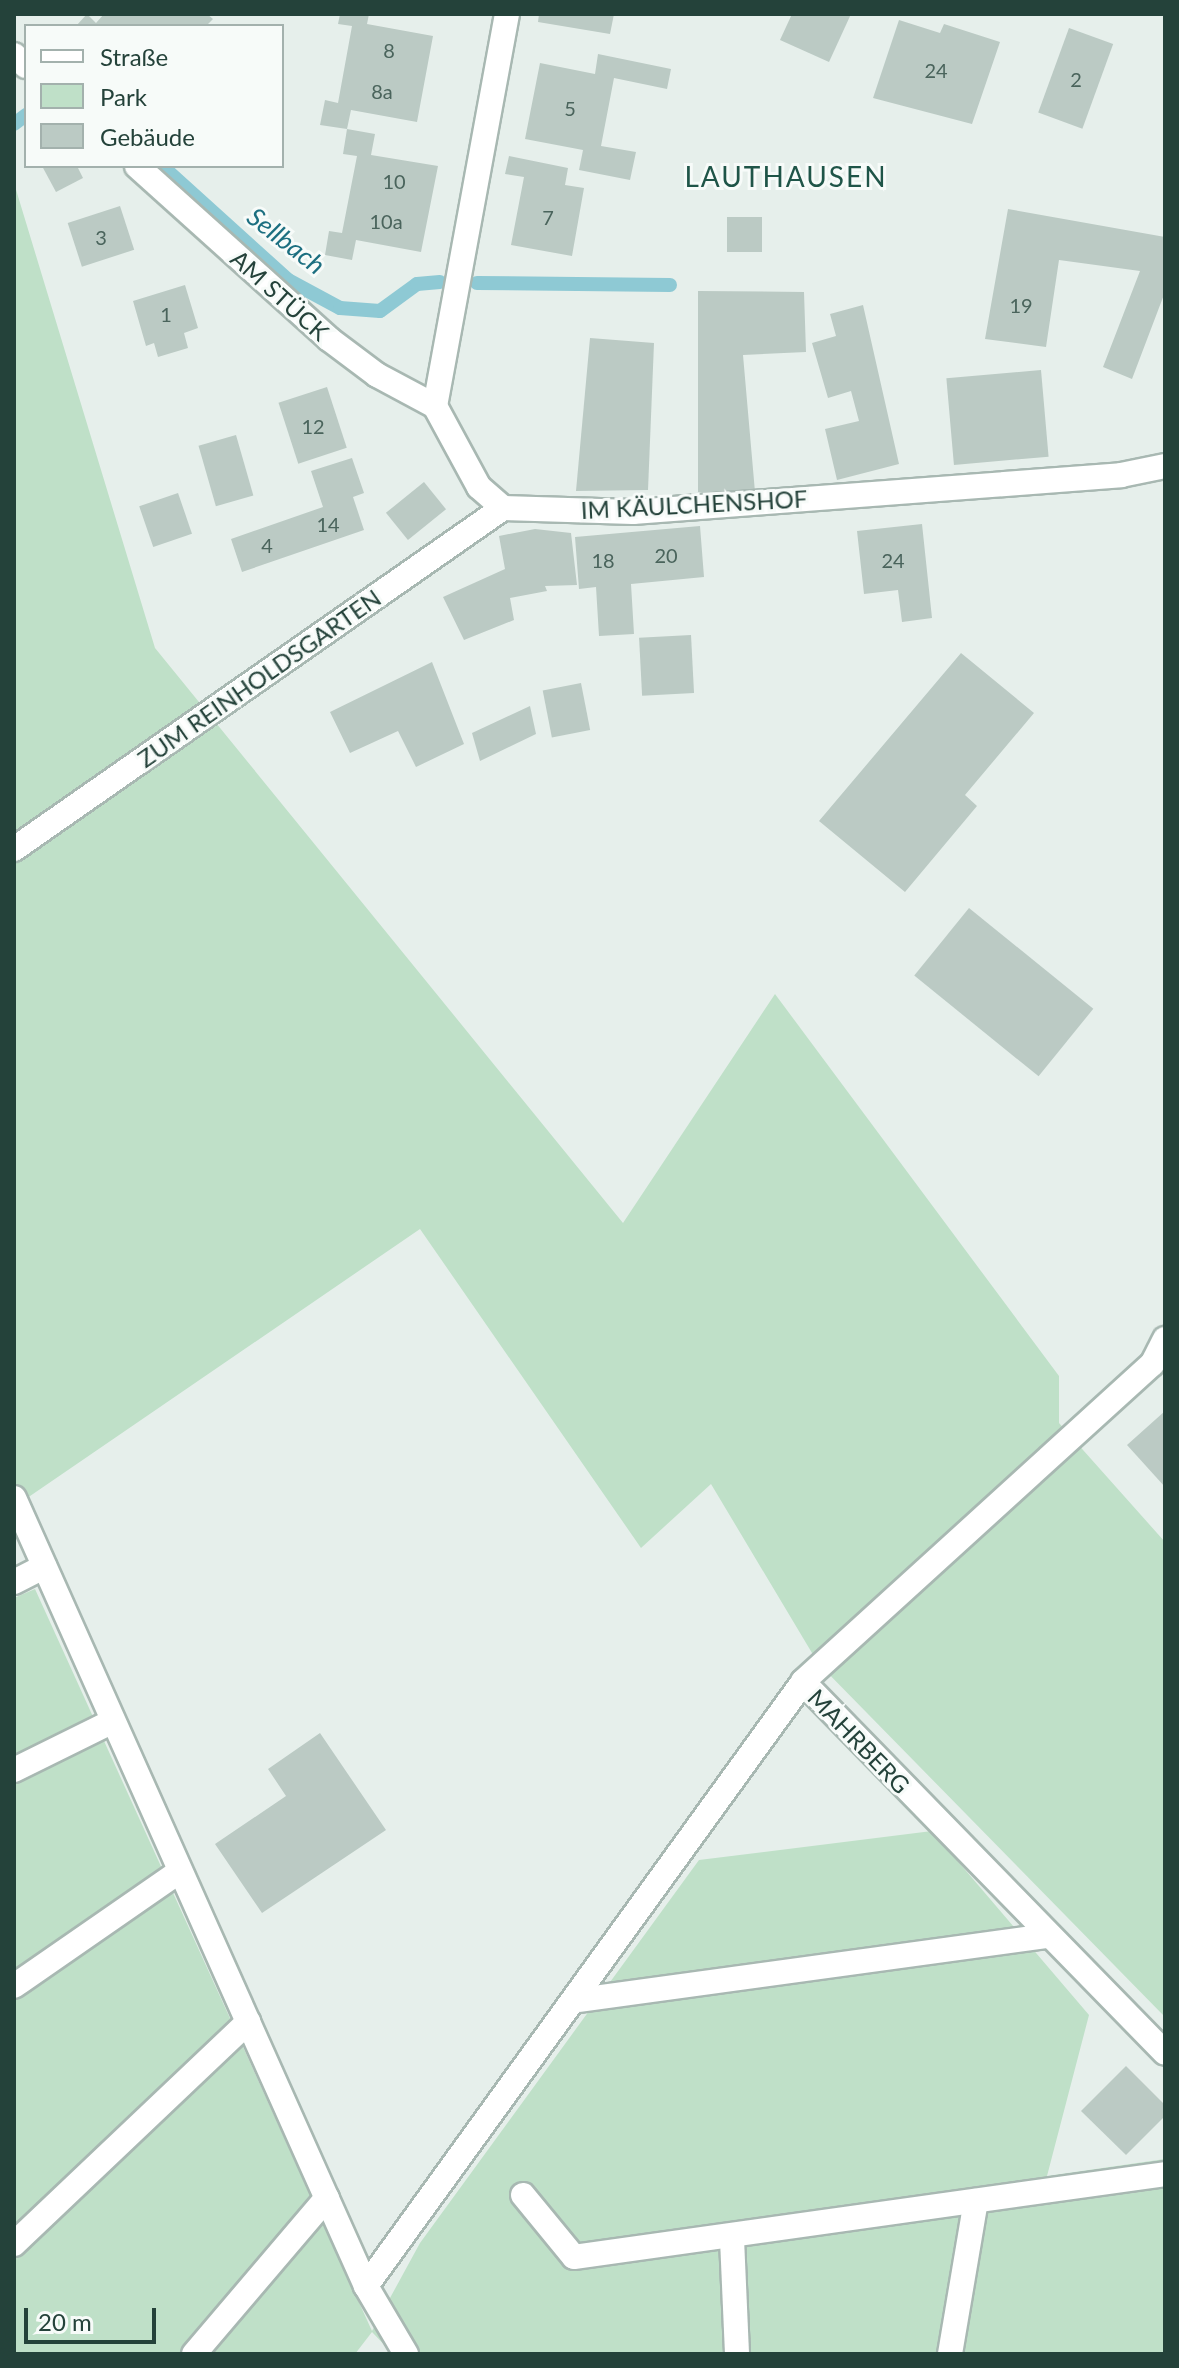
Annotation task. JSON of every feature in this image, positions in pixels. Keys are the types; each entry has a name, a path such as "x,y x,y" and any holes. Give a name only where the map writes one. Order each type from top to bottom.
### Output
{"street":[{"path":"503,508 479,487 435,406 507,14"},
{"name":"AM STÜCK","path":"139,168 329,339 377,375 435,406"},
{"name":"IM KÄULCHENSHOF","path":"503,508 633,512 1121,475 1165,466"},
{"name":"ZUM REINHOLDSGARTEN","path":"14,849 503,508"},
{"name":"MAHRBERG","path":"1165,1339 1152,1364 803,1682 1047,1936 1165,2053"},
{"path":"14,1498 366,2286 406,2354"},
{"path":"14,1582 44,1567"},
{"path":"366,2286 579,2000 803,1682"},
{"path":"14,1770 113,1721"},
{"path":"14,1986 180,1871"},
{"path":"579,2000 1047,1936"},
{"path":"14,2244 248,2022"},
{"path":"523,2195 574,2257 732,2239 1165,2174"},
{"path":"194,2354 327,2198"},
{"path":"950,2354 976,2201"},
{"path":"732,2239 737,2354"}],"green space":[{"path":"14,183 155,648 623,1223 775,994 1059,1376 1059,1423 1165,1542 1165,2017 818,1663 711,1484 641,1548 420,1229 14,1507"},
{"path":"35,1589 372,2331 420,2243 699,1860 932,1831 1089,2015 1047,2176 1165,2159 1165,2354 393,2354 372,2332 355,2354 14,2354 14,1598"}],"building":[{"path":"87,14 96,23 104,14 207,14 213,19 208,24 78,24"},
{"path":"340,14 369,14 367,24 433,36 417,122 351,110 347,129 320,125 325,100 338,103 352,26 338,24"},
{"path":"539,14 614,14 610,34 538,22"},
{"path":"792,14 851,14 829,62 780,40"},
{"path":"899,20 940,33 944,24 1000,42 972,124 873,98"},
{"path":"1069,28 1113,44 1082,129 1038,113"},
{"path":"598,54 671,69 667,89 614,78 601,146 636,152 630,180 579,170 583,150 525,139 540,63 595,74"},
{"path":"347,129 375,134 371,155 438,166 421,252 356,240 352,260 325,255 329,231 342,233 357,156 343,154"},
{"path":"509,156 568,168 565,185 584,188 572,256 511,245 524,177 505,174"},
{"path":"43,168 78,168 83,178 56,192"},
{"path":"120,206 134,250 82,267 68,223"},
{"path":"1008,209 1165,237 1165,292 1132,379 1103,367 1140,271 1059,260 1046,347 985,339"},
{"path":"727,217 762,217 762,252 727,252"},
{"path":"185,285 198,328 184,333 188,348 158,357 154,343 146,346 133,301"},
{"path":"698,291 804,292 806,352 743,355 755,492 698,492"},
{"path":"863,305 899,464 837,480 825,429 859,421 851,391 828,398 812,343 836,336 830,314"},
{"path":"590,338 654,343 648,490 576,491"},
{"path":"1041,370 1049,457 954,465 946,378"},
{"path":"327,387 347,448 298,464 278,403"},
{"path":"236,435 253,496 216,506 199,446"},
{"path":"352,458 364,493 353,497 364,530 242,572 231,539 323,507 311,471"},
{"path":"424,482 446,509 408,540 386,513"},
{"path":"178,493 192,534 153,547 139,506"},
{"path":"922,524 932,618 902,622 898,590 864,594 857,531"},
{"path":"700,526 704,577 631,584 634,634 599,636 596,587 579,589 575,537"},
{"path":"535,529 571,533 577,585 545,586 547,591 510,598 514,620 464,640 443,597 505,569 499,536"},
{"path":"691,635 694,693 642,696 639,638"},
{"path":"961,653 1034,713 965,795 977,806 905,892 819,821"},
{"path":"432,662 464,744 416,767 398,731 350,753 330,712"},
{"path":"581,683 590,730 552,738 543,690"},
{"path":"530,706 536,734 480,761 472,733"},
{"path":"969,908 1093,1009 1039,1076 914,976"},
{"path":"1165,1411 1165,1487 1127,1445"},
{"path":"320,1733 386,1830 262,1913 215,1844 286,1796 268,1769"},
{"path":"1126,2066 1165,2105 1165,2116 1126,2155 1081,2111"}],"waterway":[{"name":"Sellbach","path":"14,124 24,116"},
{"name":"Sellbach","path":"164,168 288,280 340,308 380,311 417,284 440,282"},
{"name":"Sellbach","path":"477,283 670,285"}],"district":[{"name":"LAUTHAUSEN","path":"786,176"}]}
